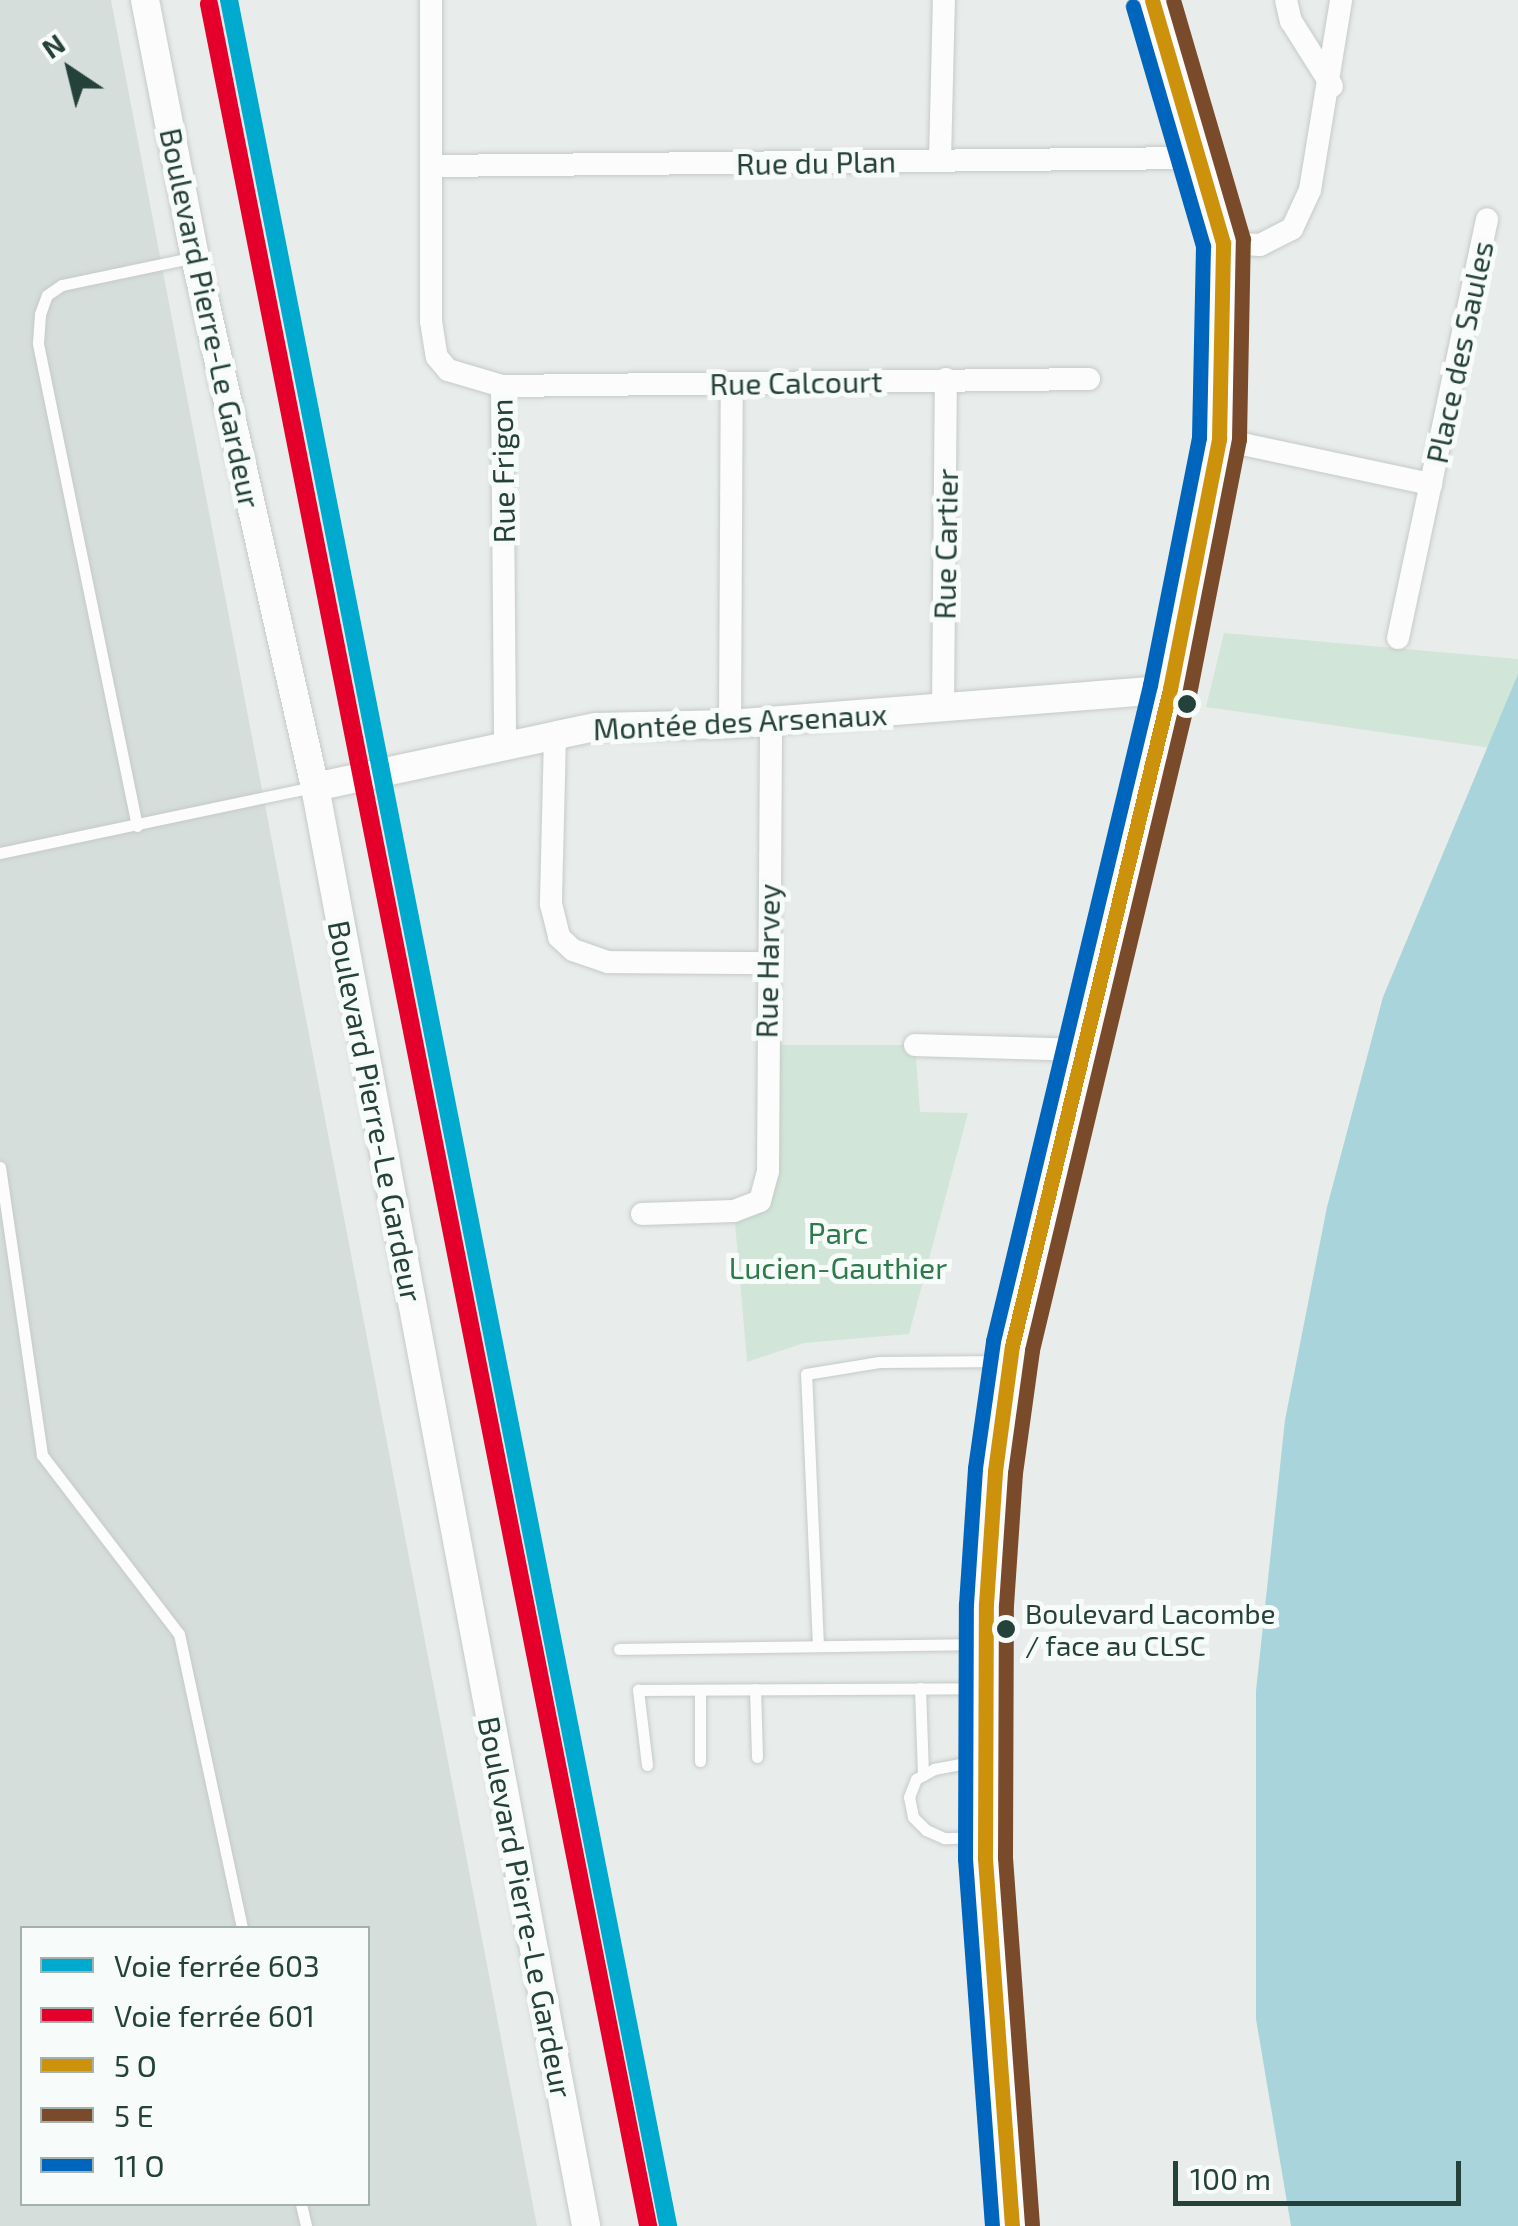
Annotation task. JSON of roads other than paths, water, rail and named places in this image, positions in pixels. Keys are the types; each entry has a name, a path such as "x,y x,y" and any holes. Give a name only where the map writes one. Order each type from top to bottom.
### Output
{"main road":[{"path":"1012,2226 985,1837 985,1644 995,1470 1010,1361 1170,690 1219,438 1223,243 1152,0"}],"street":[{"name":"Boulevard Pierre-Le Gardeur","path":"145,0 195,258 315,787 586,2226"},
{"name":"Rue Frigon","path":"432,0 431,166 437,357 448,370 502,386 505,745"},
{"path":"940,160 944,0"},
{"path":"1286,0 1291,21 1332,86"},
{"path":"1223,243 1260,245 1292,228 1310,190 1332,86 1341,0"},
{"name":"Rue du Plan","path":"431,166 1201,158"},
{"name":"Place des Saules","path":"1398,638 1487,219"},
{"name":"Rue Cartier","path":"943,709 946,378"},
{"name":"Rue Calcourt","path":"502,386 1089,379"},
{"path":"730,724 732,384"},
{"name":"Place des Saules","path":"1219,438 1431,484"},
{"name":"Montée des Arsenaux","path":"315,787 596,726 730,724 1170,690"},
{"name":"Rue Harvey","path":"642,1214 734,1211 760,1201 768,1172 772,720"},
{"path":"554,736 551,904 559,937 573,950 608,962 768,963"},
{"path":"915,1045 1083,1050"}],"lane":[{"path":"137,826 38,343 40,314 48,295 62,286 195,258"},
{"path":"0,854 315,787"},
{"path":"0,1167 42,1455 179,1634 242,1926"},
{"path":"818,1646 806,1374 878,1362 1010,1361"},
{"path":"619,1649 985,1644"},
{"path":"920,1688 923,1775 909,1797 913,1818 944,1838 985,1837"},
{"path":"647,1765 638,1690 984,1688"},
{"path":"700,1690 700,1761"},
{"path":"754,1690 757,1757"},
{"path":"923,1775 985,1759"}],"water":[{"path":"1518,674 1518,2226 1291,2226 1256,2019 1256,1691 1285,1420 1327,1207 1383,997"}],"rail line":[{"name":"603","path":"229,0 668,2226"},
{"name":"601","path":"209,4 648,2226"}],"place":[{"name":"Boulevard Lacombe / face au CLSC","path":"1006,1629"}],"park label":[{"name":"Parc Lucien-Gauthier","path":"838,1249"}]}
